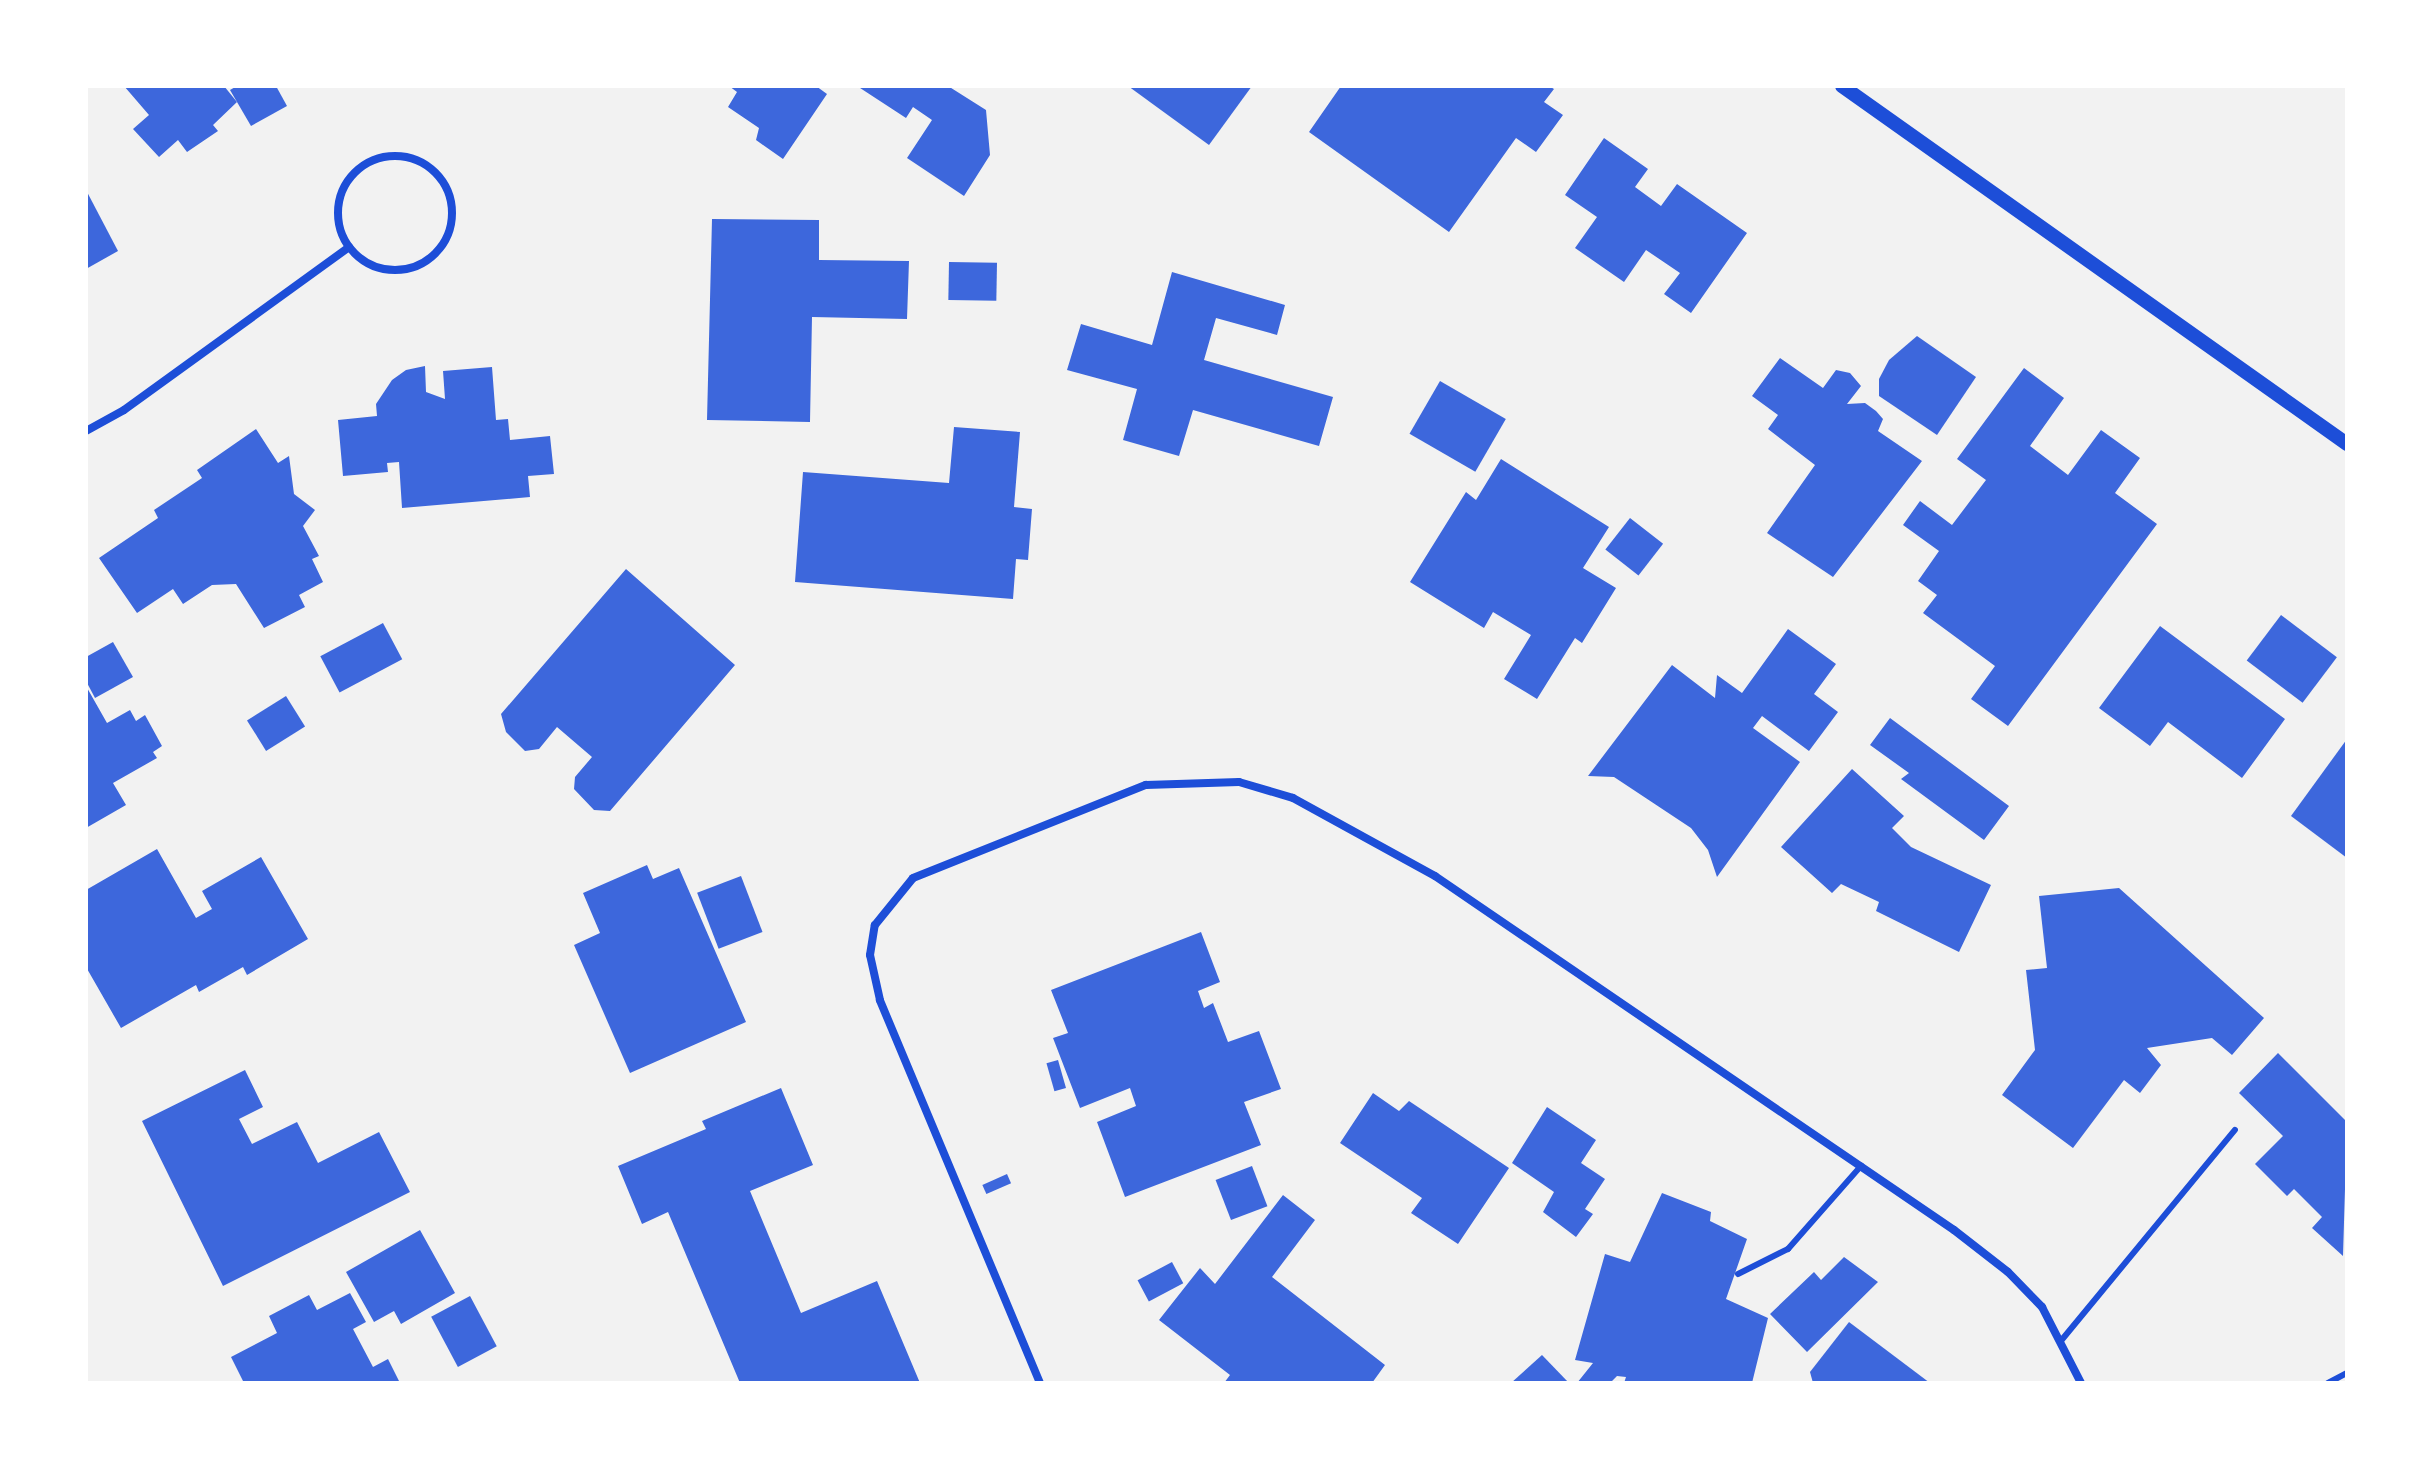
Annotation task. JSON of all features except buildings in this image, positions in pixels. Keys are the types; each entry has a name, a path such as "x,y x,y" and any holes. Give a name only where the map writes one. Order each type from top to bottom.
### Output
{"street":[{"path":"1842,86 2347,444"},
{"path":"409,156 443,179 453,217 448,236 421,265 381,269 349,247 338,208 354,172 370,160 409,156"},
{"path":"86,431 124,410 349,247"},
{"path":"1040,1383 880,1000 870,955 875,925 913,878 1146,785 1239,782 1293,798 1435,876 1861,1166 2008,1272 2042,1307 2081,1383"}],"lane":[{"path":"2060,1342 2235,1130"},
{"path":"1738,1274 1788,1249 1861,1166"},
{"path":"2328,1383 2347,1373"}]}
